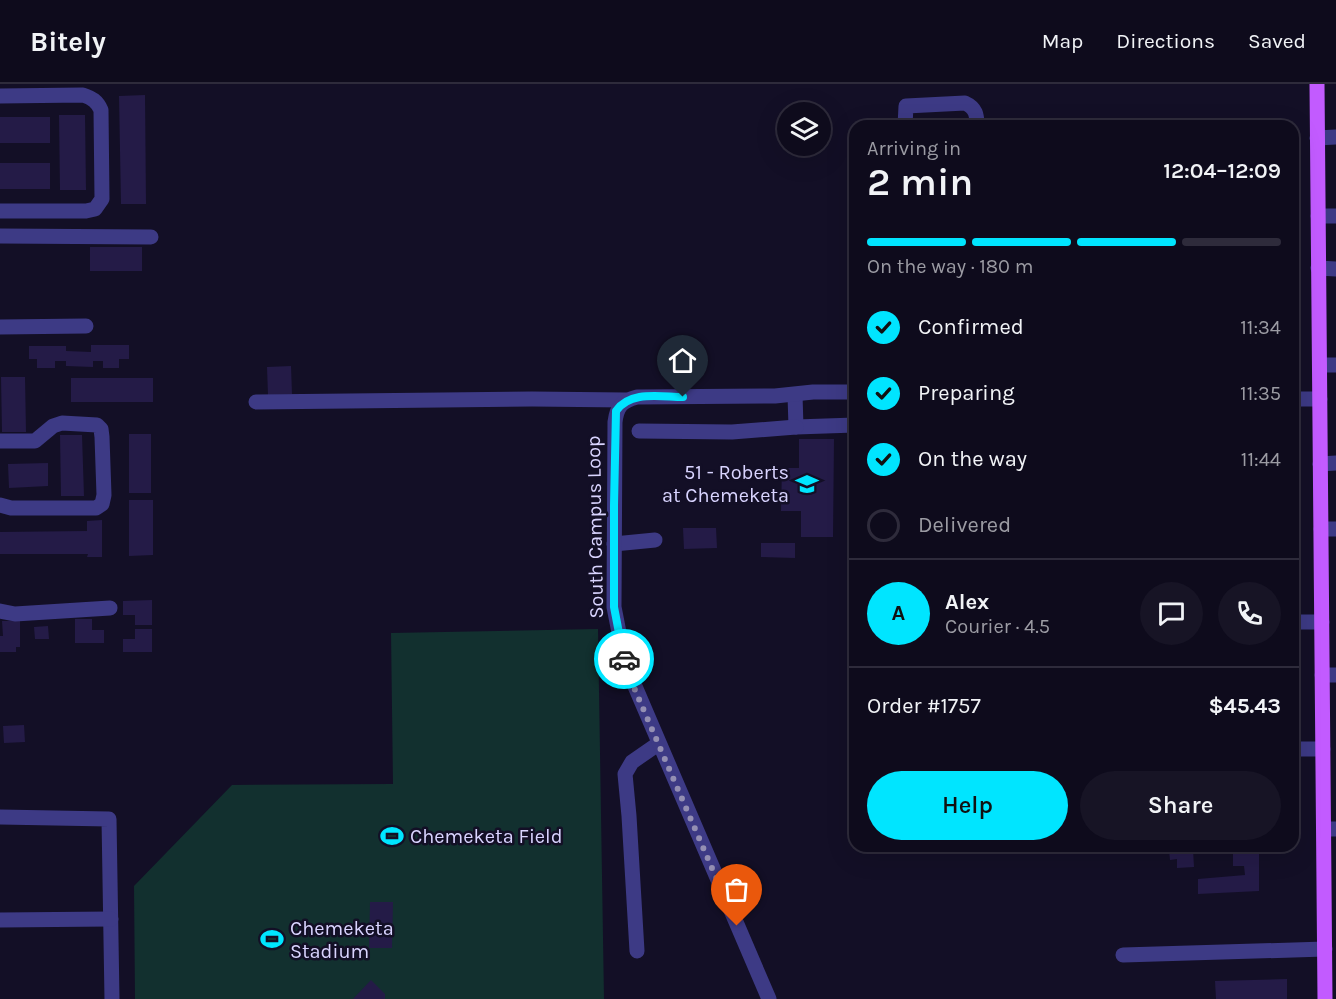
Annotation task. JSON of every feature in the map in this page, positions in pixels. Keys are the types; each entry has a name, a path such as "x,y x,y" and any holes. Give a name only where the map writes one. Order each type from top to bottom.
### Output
{"main road":[{"path":"1317,84 1320,464 1328,529 1322,622 1329,675 1323,749 1330,823 1325,999"}],"street":[{"path":"0,96 83,95 92,98 99,105 101,110 102,199 95,209 86,211 0,211"},
{"path":"905,120 906,105 965,103 973,107 977,120"},
{"path":"1317,138 1336,137"},
{"path":"1318,216 1336,216"},
{"path":"0,236 151,237"},
{"path":"1318,268 1336,269"},
{"path":"0,327 86,326"},
{"path":"1320,365 1336,365"},
{"path":"256,402 632,399 849,392"},
{"path":"795,395 796,427"},
{"name":"South Campus Loop","path":"632,399 616,411 615,422 616,621 625,663 769,999"},
{"path":"1299,399 1320,399"},
{"path":"0,441 35,441 53,426 62,423 97,425 101,429 102,437 104,495 102,504 96,508 0,506"},
{"path":"639,431 732,432 849,425"},
{"path":"1320,464 1336,463"},
{"path":"614,544 655,540"},
{"path":"0,612 15,614 110,608"},
{"path":"1299,622 1322,622"},
{"path":"637,951 625,774 632,762 658,744"},
{"path":"1299,749 1323,749"},
{"path":"0,818 109,819 112,999"},
{"path":"0,920 111,919"},
{"path":"1123,955 1325,949"}],"green space":[{"name":"Chemeketa Field","path":"598,629 604,999 135,999 134,886 232,785 393,784 391,633"}],"building":[{"path":"145,95 146,204 121,204 119,96"},
{"path":"59,115 85,115 86,190 60,190"},
{"path":"0,117 50,117 50,143 0,143"},
{"path":"0,163 50,163 50,189 0,189"},
{"path":"90,247 142,247 142,271 90,271"},
{"path":"91,345 129,345 129,359 119,359 119,368 103,368 103,361 93,361 93,367 66,366 66,361 55,361 55,368 37,368 37,359 29,359 29,346 66,346 66,351 91,352"},
{"path":"291,366 292,394 268,395 267,367"},
{"path":"1,377 25,377 26,432 2,432"},
{"path":"71,378 153,378 153,402 71,402"},
{"path":"129,434 151,434 151,493 129,493"},
{"path":"60,435 82,435 84,496 61,496"},
{"name":"51 - Roberts at Chemeketa","path":"799,439 834,439 833,537 801,537 801,511 781,511 782,468 799,468"},
{"path":"48,463 48,486 9,488 8,464"},
{"path":"129,500 153,500 153,555 129,556"},
{"path":"102,520 102,557 87,557 88,554 0,554 0,532 87,531 87,521"},
{"path":"683,528 716,528 717,548 684,549"},
{"path":"761,543 795,543 795,558 761,557"},
{"path":"152,600 152,625 135,625 135,615 123,615 123,601"},
{"path":"75,619 92,619 92,630 104,630 104,643 75,643"},
{"path":"2,621 20,621 20,647 16,647 16,652 0,652 0,636 3,636"},
{"path":"48,626 49,639 35,639 34,627"},
{"path":"135,629 152,629 152,652 123,652 123,639 135,639"},
{"path":"24,725 25,742 4,743 3,726"},
{"path":"1169,852 1193,852 1194,867 1177,868 1177,859 1170,860"},
{"path":"1233,852 1259,852 1259,891 1198,894 1198,879 1245,875 1244,866 1233,866"},
{"path":"370,902 393,902 392,948 369,948"},
{"path":"1287,979 1287,999 1216,999 1215,981"},
{"path":"371,980 385,994 385,999 353,999"}],"way so far":[{"path":"624,659 632,683 737,926"}],"place":[{"name":"51 - Roberts at Chemeketa","path":"807,484"},
{"name":"Chemeketa Field","path":"392,836"},
{"name":"Chemeketa Stadium","path":"272,939"}],"route":[{"path":"624,659 614,607 616,411 626,400 637,397 683,397"}]}
